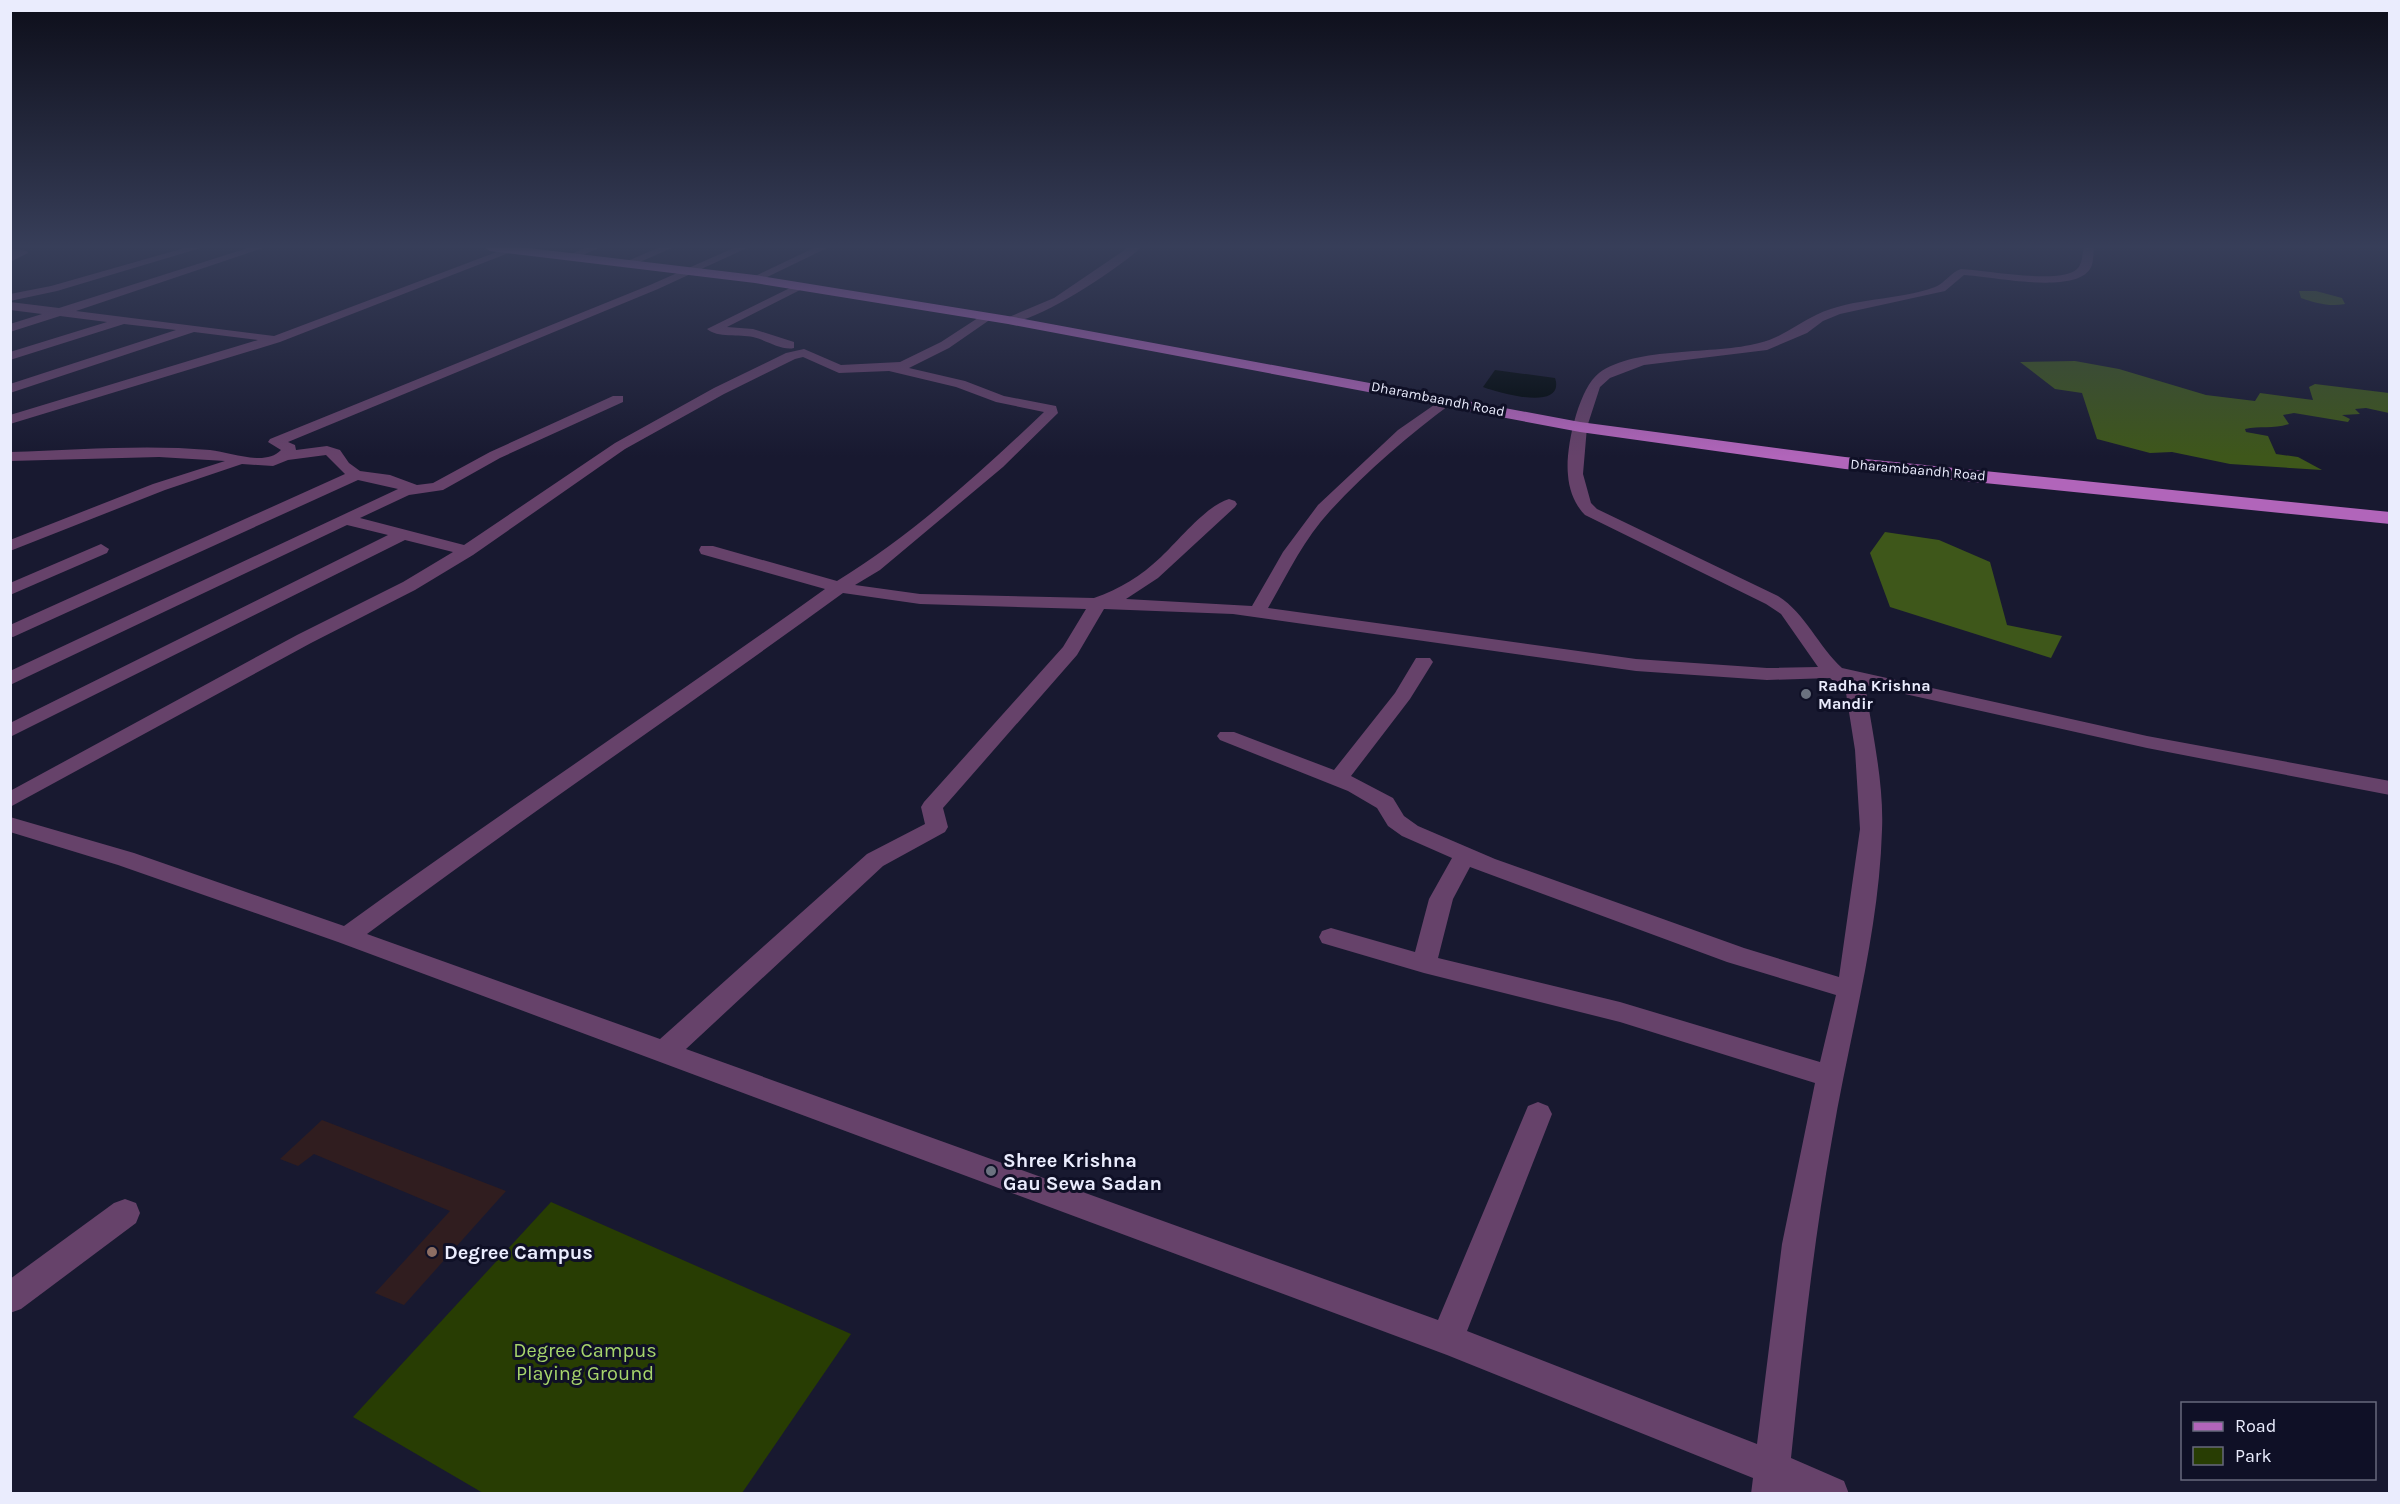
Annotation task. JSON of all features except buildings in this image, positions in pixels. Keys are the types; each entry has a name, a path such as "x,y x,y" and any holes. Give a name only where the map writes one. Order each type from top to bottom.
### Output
{"main road":[{"name":"Dharambaandh Road","path":"979,317 1008,320 1447,400 1580,428 1845,463 2390,518"}],"street":[{"path":"10,328 42,317"},
{"path":"105,317 276,339"},
{"path":"10,420 276,339 334,317"},
{"path":"286,456 290,448 275,442 580,317"},
{"path":"737,317 713,329 753,333 790,345"},
{"path":"1008,320 1016,317"},
{"path":"1770,1480 1798,1244 1830,1076 1850,990 1862,915 1871,829 1865,750 1856,691 1847,680 1833,672 1787,610 1772,600 1591,512 1583,504 1575,474 1580,428 1594,386 1605,375 1642,361 1686,354 1762,347 1803,330 1821,317"},
{"path":"894,369 945,345 984,318"},
{"path":"10,356 125,320"},
{"path":"10,389 196,328"},
{"path":"10,800 304,639 409,586 658,423 791,356 810,354 839,369 894,369 951,381 1001,399 1051,409 1051,413 999,464 874,566 838,588 674,706 474,843 347,936"},
{"path":"10,679 348,520 394,496 437,487 495,454 618,399"},
{"path":"1258,611 1291,552 1324,508 1403,433 1447,400"},
{"path":"10,457 143,453 209,454 243,460 274,461 286,456 327,450 335,453 343,466 356,475 390,480 416,490"},
{"path":"10,546 167,484 243,460"},
{"path":"10,630 13,632 356,475"},
{"path":"1098,603 1118,598 1139,585 1229,504"},
{"path":"348,520 467,550"},
{"path":"10,731 404,534"},
{"path":"10,590 101,549"},
{"path":"707,550 838,588 919,599 1166,604 1258,611 1636,665 1767,674 1833,672 2147,742 2390,788"},
{"path":"664,1052 875,860 938,827 932,807 1070,651 1089,623 1098,603"},
{"path":"1339,778 1403,695 1423,662"},
{"path":"1227,736 1339,778 1377,797 1385,803 1388,812 1396,821 1410,831 1465,855 1736,955 1850,990"},
{"path":"10,824 126,859 347,936 1447,1339 1770,1480 1831,1494"},
{"path":"1424,964 1441,899 1465,855"},
{"path":"1331,937 1424,964 1620,1012 1830,1076"},
{"path":"1447,1339 1538,1114"},
{"path":"10,1298 125,1214"}],"shaded area":[{"path":"1495,370 1555,378 1556,388 1551,395 1529,398 1483,387"},
{"name":"Degree Campus","path":"322,1120 506,1191 404,1305 375,1293 450,1211 314,1154 298,1166 280,1159"}],"green space":[{"path":"2075,361 2119,369 2206,395 2255,401 2260,393 2313,400 2309,387 2315,384 2389,393 2389,413 2366,408 2355,409 2360,414 2342,415 2350,419 2348,422 2294,413 2283,415 2289,424 2245,429 2246,432 2268,436 2276,454 2298,457 2322,470 2230,464 2172,452 2150,453 2097,439 2082,393 2055,389 2020,362"},
{"path":"1885,532 1939,540 1990,562 2007,625 2062,636 2051,658 1890,607 1870,553"},
{"name":"Degree Campus Playing Ground","path":"551,1202 851,1334 742,1493 483,1493 353,1417"}],"place":[{"name":"Radha Krishna Mandir","path":"1806,694"},
{"name":"Shree Krishna Gau Sewa Sadan","path":"991,1171"},
{"name":"Degree Campus","path":"432,1252"}]}
